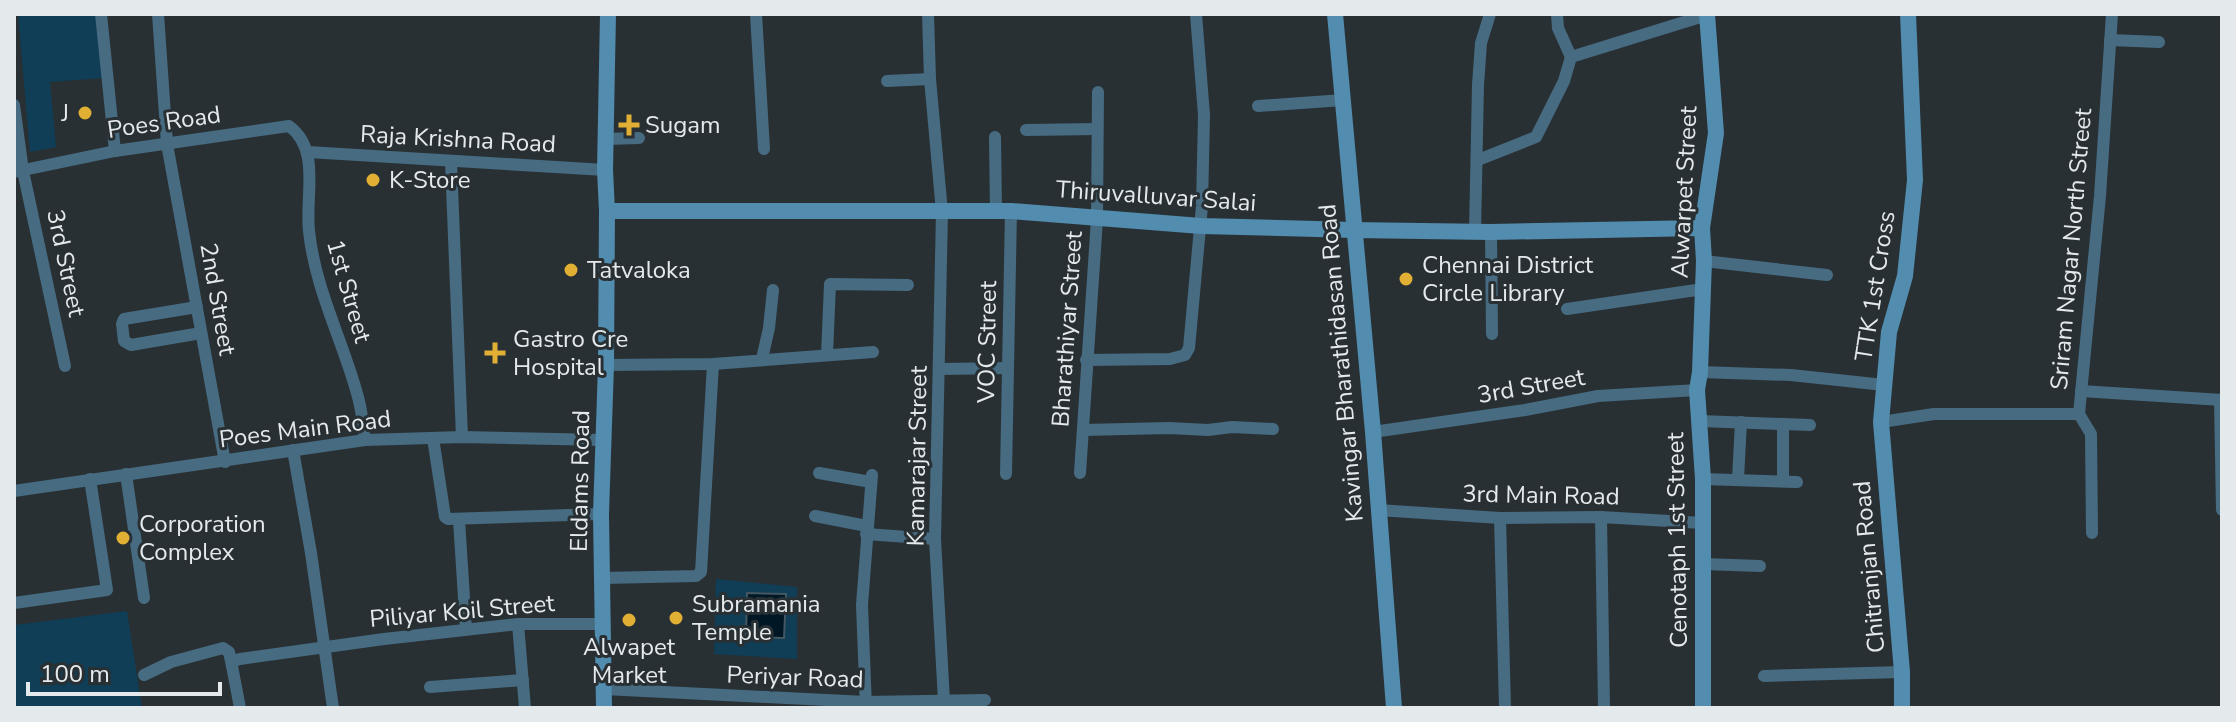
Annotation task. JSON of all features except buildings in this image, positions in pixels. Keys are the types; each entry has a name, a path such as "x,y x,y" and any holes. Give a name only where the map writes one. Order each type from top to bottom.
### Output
{"street":[{"path":"101,14 115,151"},
{"name":"2nd Street","path":"158,14 167,144 225,462"},
{"name":"Eldams Road","path":"604,708 601,514 606,365 608,14"},
{"path":"756,14 764,149"},
{"name":"Kamarajar Street","path":"928,14 930,79 942,212 935,539 953,703"},
{"path":"1086,360 1170,359 1185,355 1189,348 1201,226 1204,115 1196,14"},
{"name":"Kavingar Bharathidasan Road","path":"1335,14 1373,432 1394,708"},
{"path":"1490,14 1481,43 1478,160 1492,334"},
{"path":"1478,160 1536,137 1564,81 1571,57 1558,28 1557,14"},
{"name":"TTK 1st Cross","path":"1881,422 1889,332 1905,276 1915,180 1908,14"},
{"name":"Sriram Nagar North Street","path":"2092,533 2091,434 2079,414 2100,196 2112,14"},
{"path":"1571,57 1707,15"},
{"name":"Alwarpet Street","path":"1700,372 1704,261 1702,228 1716,133 1707,15"},
{"path":"2110,40 2159,42"},
{"path":"887,81 930,79"},
{"name":"Bharathiyar Street","path":"1080,473 1097,219 1098,92"},
{"path":"1258,106 1343,100"},
{"name":"3rd Street","path":"14,105 18,171 65,366"},
{"name":"Poes Road","path":"18,171 115,151 289,126 300,134 308,152"},
{"path":"1026,130 1097,129"},
{"name":"VOC Street","path":"995,137 1004,212 1008,368 1006,474"},
{"path":"606,139 639,138"},
{"name":"Raja Krishna Road","path":"308,152 605,170"},
{"name":"1st Street","path":"308,152 309,230 318,280 359,400 365,440"},
{"path":"451,162 462,437"},
{"name":"Thiruvalluvar Salai","path":"607,211 1004,212 1201,226 1353,230 1483,232 1702,228"},
{"path":"1704,261 1827,275"},
{"path":"827,355 830,284 908,285"},
{"path":"1567,309 1703,289"},
{"path":"762,359 773,290"},
{"path":"197,307 124,319 124,341 131,345 201,333"},
{"path":"178,310 183,336"},
{"path":"606,365 713,364 873,352"},
{"path":"603,578 696,576 701,572 713,364"},
{"path":"941,369 1008,368"},
{"path":"1700,372 1791,375 1884,385"},
{"name":"Cenotaph 1st Street","path":"1700,372 1697,390 1703,479 1703,708"},
{"name":"3rd Street","path":"1373,432 1598,396 1697,390"},
{"path":"2081,391 2221,400 2222,510"},
{"path":"1881,422 1934,414 2079,414"},
{"path":"1700,421 1810,425"},
{"path":"1738,479 1741,422"},
{"name":"Chitranjan Road","path":"1881,422 1902,672 1902,708"},
{"path":"1783,425 1783,481"},
{"path":"1083,430 1273,429"},
{"name":"Poes Main Road","path":"14,491 365,440 462,437 603,440"},
{"path":"433,438 445,517 451,520 601,514"},
{"path":"293,450 333,708"},
{"name":"Kamarajar Street","path":"819,473 872,478 862,605 866,705"},
{"path":"126,474 144,598"},
{"path":"14,603 107,590 90,479"},
{"path":"1703,479 1797,482"},
{"name":"3rd Main Road","path":"1378,510 1500,518 1601,517 1703,523"},
{"path":"815,516 866,530 935,539"},
{"path":"1601,517 1604,708"},
{"path":"1500,518 1505,708"},
{"path":"459,520 466,629"},
{"path":"1704,564 1760,566"},
{"path":"518,624 525,708"},
{"name":"Piliyar Koil Street","path":"232,666 233,661 240,659 466,629 518,624 603,624"},
{"path":"144,675 171,662 223,648 229,652 240,708"},
{"path":"1764,676 1902,672"},
{"path":"430,687 523,680"},
{"name":"Periyar Road","path":"604,689 866,705 985,700"}],"shaded area":[{"path":"18,14 99,14 103,78 50,82 56,147 30,152"},
{"path":"716,579 797,587 797,659 714,654"},
{"path":"747,593 786,594 784,638 746,637"},
{"path":"127,611 142,708 14,708 14,625"}],"place":[{"name":"J","path":"85,113"},
{"name":"Sugam","path":"629,125"},
{"name":"K-Store","path":"373,180"},
{"name":"Tatvaloka","path":"571,270"},
{"name":"Chennai District Circle Library","path":"1406,279"},
{"name":"Gastro Cre Hospital","path":"495,353"},
{"name":"Corporation Complex","path":"123,538"},
{"name":"Subramania Temple","path":"676,618"},
{"name":"Alwapet Market","path":"629,620"}]}
